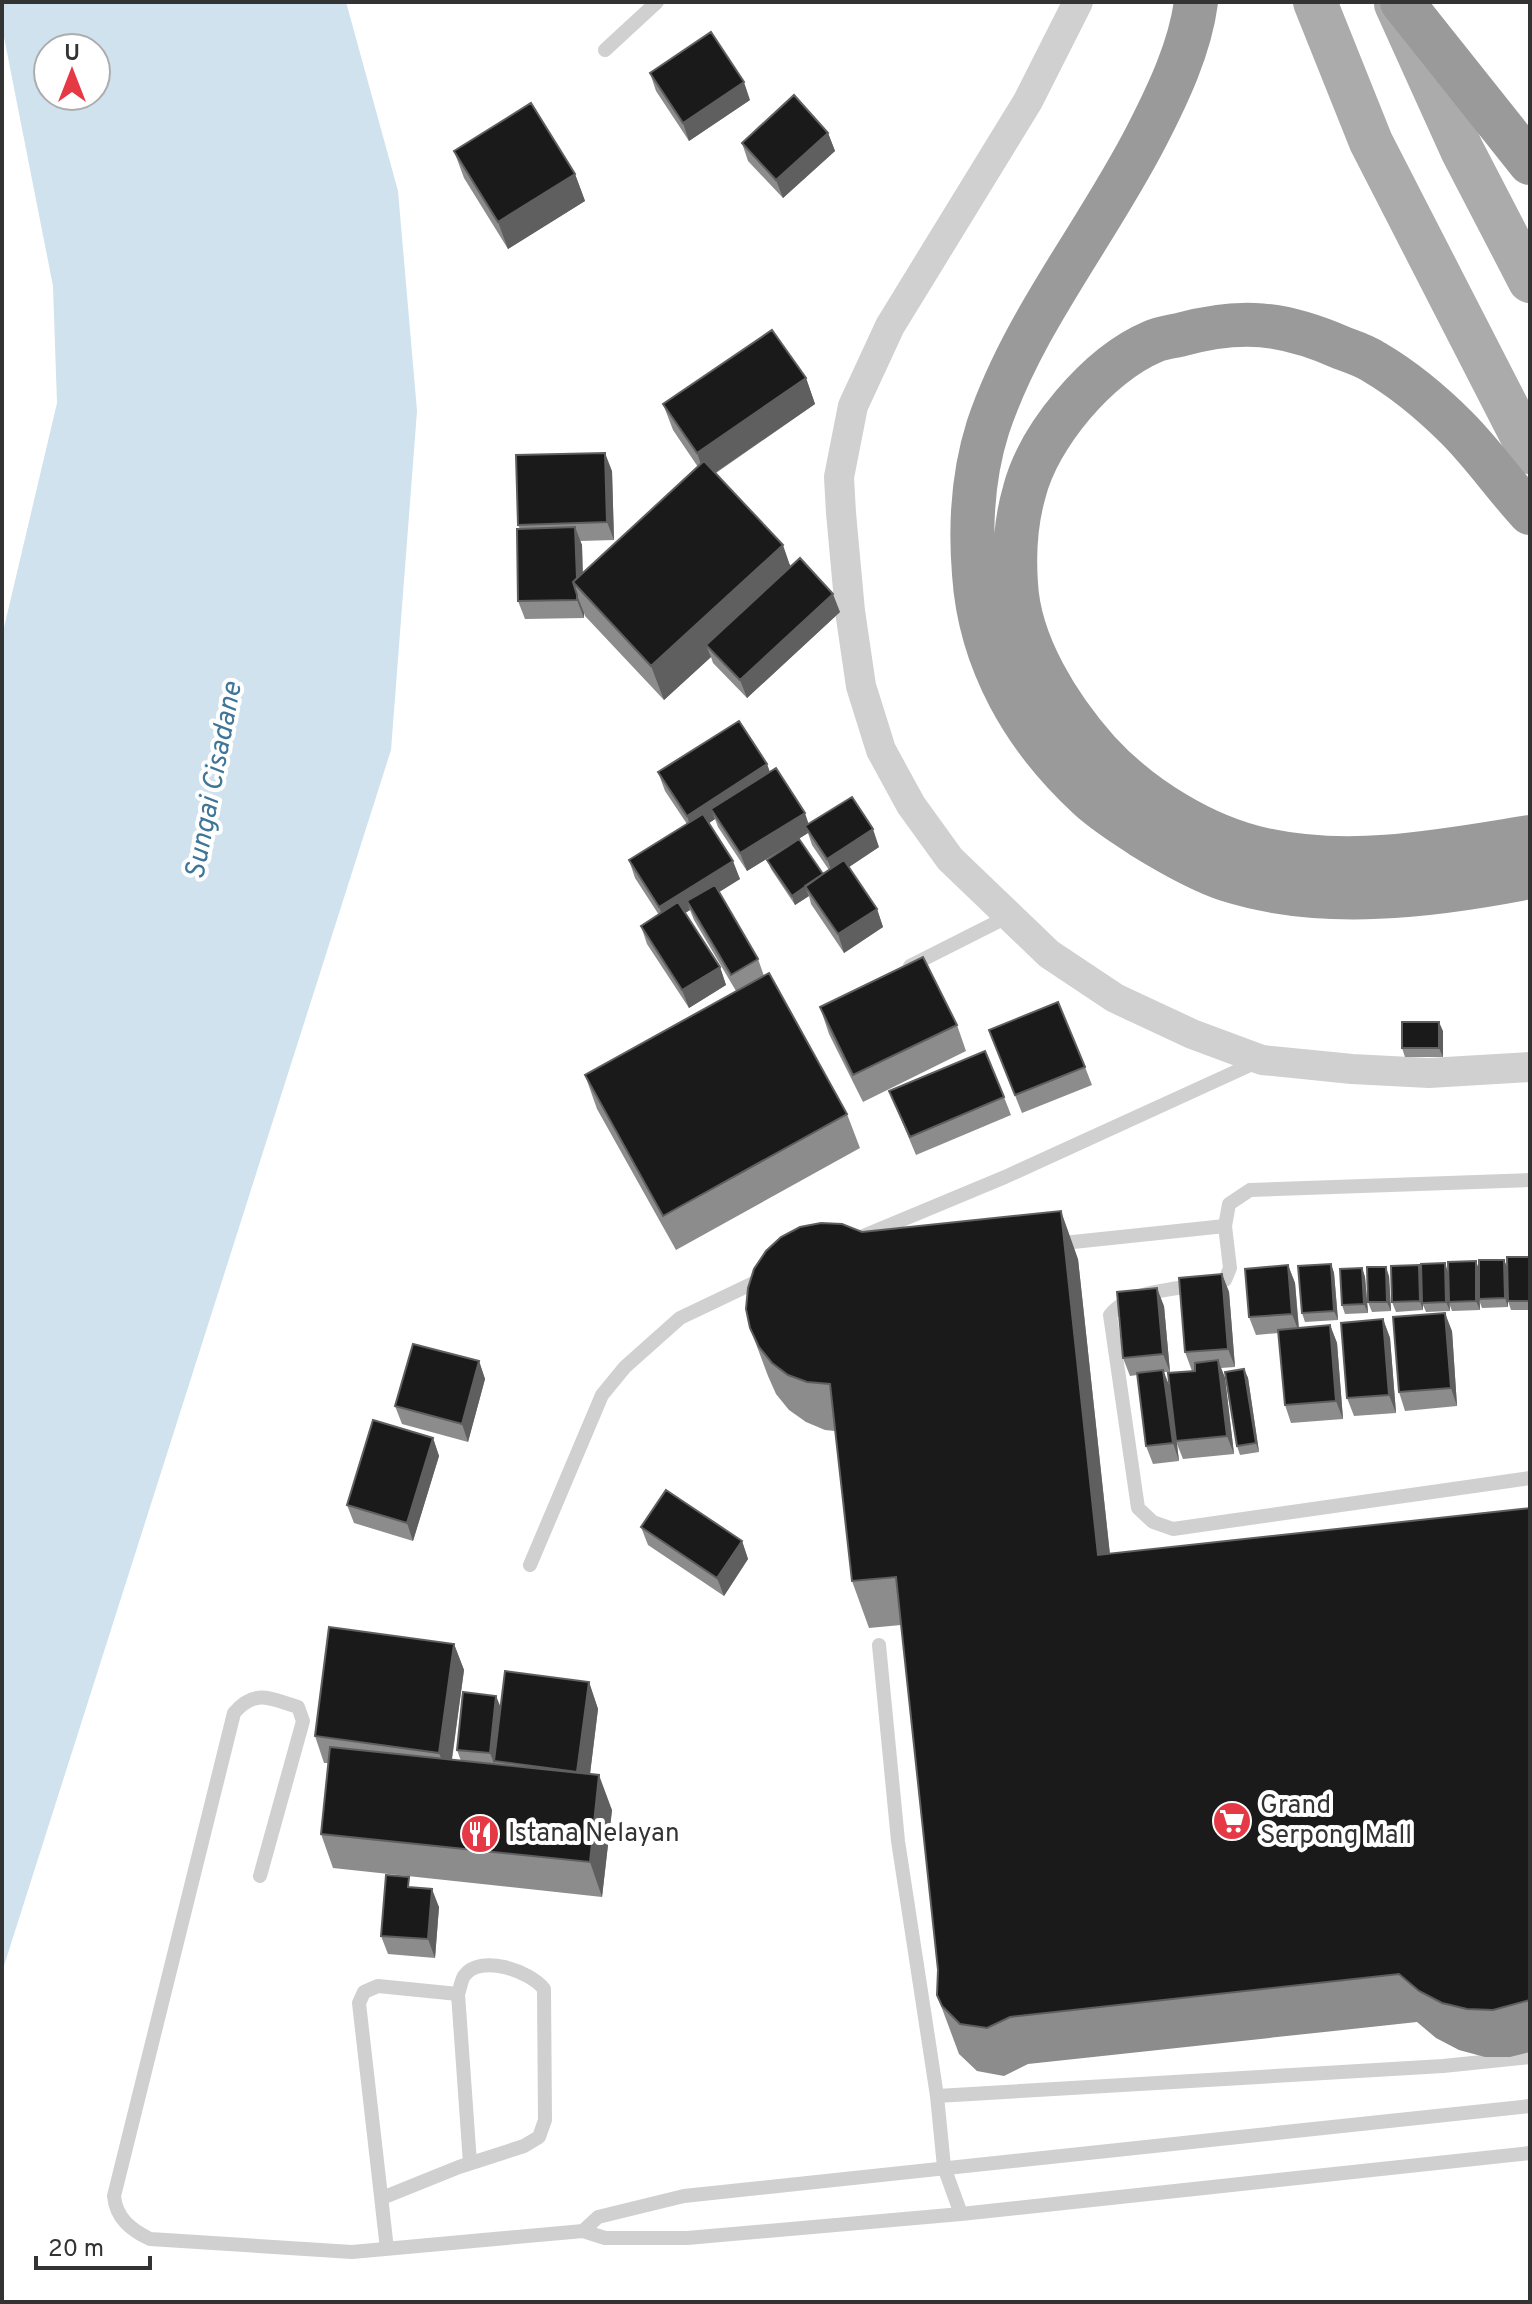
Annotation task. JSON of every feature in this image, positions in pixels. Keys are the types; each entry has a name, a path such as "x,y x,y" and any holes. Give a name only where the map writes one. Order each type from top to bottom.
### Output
{"highway":[{"path":"1196,2 1170,90 1134,160 1010,371 987,429 976,481 971,535 975,600 991,661 1019,714 1065,776 1104,812 1168,853 1227,880 1292,893 1351,897 1424,892 1530,877"},
{"path":"1402,2 1530,163"},
{"path":"1530,513 1458,428 1374,362 1323,339 1273,324 1216,325 1152,342 1107,371 1071,406 1043,446 1024,492 1017,535 1015,586 1028,639 1050,689 1080,731 1114,768 1159,803 1211,831 1262,850 1307,857 1358,859 1434,853 1530,837"}],"main road":[{"path":"1315,2 1371,142 1530,452"},
{"path":"1395,2 1455,136 1530,281"}],"street":[{"path":"1078,2 1028,101 890,326 853,406 839,477 850,611 861,686 881,750 911,805 950,859 1049,954 1115,998 1192,1034 1262,1060 1429,1073 1530,1067"}],"lane":[{"path":"605,50 657,2"},
{"path":"899,972 1009,916"},
{"path":"845,1244 1005,1177 1262,1060"},
{"path":"1530,1180 1250,1190 1229,1204 1225,1226 1230,1268 1225,1280 1136,1296 1118,1304 1110,1315 1138,1508 1153,1522 1173,1529 1530,1478"},
{"path":"1045,1245 1225,1226"},
{"path":"530,1565 602,1395 625,1367 680,1318 774,1273"},
{"path":"879,1645 898,1841 937,2096 944,2167 961,2214"},
{"path":"260,1876 303,1721 298,1707 260,1696 243,1703 234,1713 114,2196 115,2210 136,2233 150,2239 352,2252 583,2231 605,2238 687,2238 961,2214 1530,2153"},
{"path":"382,2198 470,2163 524,2146 539,2137 545,2120 544,1989 538,1981 514,1968 476,1967 464,1975 458,1994 470,2163"},
{"path":"387,2249 359,2003 364,1992 378,1986 458,1994"},
{"path":"937,2096 1443,2066 1530,2057"},
{"path":"583,2231 598,2217 684,2196 1530,2106"}],"water":[{"name":"Sungai Cisadane","path":"2,2 346,2 398,191 417,411 391,750 2,1972 2,636 57,403 53,286 2,27"}],"building":[{"path":"711,32 744,82 683,123 650,73"},
{"path":"794,95 828,133 776,180 742,143"},
{"path":"531,103 575,174 498,222 454,151"},
{"path":"772,330 806,378 697,453 663,404"},
{"path":"605,453 607,522 518,525 516,455"},
{"path":"704,461 783,545 651,666 573,582"},
{"path":"575,527 577,578 573,582 577,600 518,601 517,529"},
{"path":"800,558 833,594 740,680 706,645"},
{"path":"739,721 767,764 687,816 658,772"},
{"path":"776,768 805,813 740,853 711,809"},
{"path":"852,797 873,829 827,859 805,826"},
{"path":"703,814 733,861 659,907 629,860"},
{"path":"799,839 823,874 792,896 767,860"},
{"path":"844,860 877,909 838,934 805,886"},
{"path":"715,885 758,959 731,975 687,901"},
{"path":"678,902 720,967 682,990 641,926"},
{"path":"923,957 957,1025 853,1075 820,1007"},
{"path":"769,973 847,1114 663,1216 585,1075"},
{"path":"1058,1002 1085,1067 1015,1095 989,1030"},
{"path":"1402,1022 1439,1022 1439,1048 1402,1048"},
{"path":"985,1051 1004,1097 910,1137 889,1091"},
{"name":"Grand Serpong Mall","path":"1061,1211 1098,1555 1530,1508 1530,2000 1493,2010 1467,2009 1442,2003 1419,1991 1399,1974 1010,2017 987,2028 960,2024 942,2006 937,1995 938,1970 896,1577 852,1581 830,1384 807,1382 788,1375 772,1363 759,1347 750,1328 746,1309 748,1288 754,1269 766,1251 781,1237 800,1227 821,1223 842,1224 862,1232"},
{"path":"1507,1257 1530,1257 1530,1301 1508,1301"},
{"path":"1479,1260 1504,1260 1505,1298 1479,1299"},
{"path":"1476,1261 1476,1301 1449,1302 1448,1262"},
{"path":"1445,1263 1446,1302 1422,1303 1421,1264"},
{"path":"1331,1264 1334,1311 1302,1313 1298,1266"},
{"path":"1288,1265 1292,1314 1249,1317 1245,1269"},
{"path":"1419,1265 1420,1301 1392,1302 1391,1266"},
{"path":"1367,1267 1386,1267 1387,1302 1368,1302"},
{"path":"1362,1268 1364,1304 1342,1305 1340,1269"},
{"path":"1222,1274 1228,1349 1185,1352 1179,1278"},
{"path":"1157,1288 1163,1354 1123,1358 1117,1292"},
{"path":"1445,1313 1451,1388 1399,1392 1393,1317"},
{"path":"1383,1319 1389,1395 1347,1398 1341,1323"},
{"path":"1330,1325 1336,1401 1285,1405 1278,1330"},
{"path":"413,1344 479,1361 462,1424 395,1406"},
{"path":"1218,1360 1227,1436 1176,1441 1168,1373 1195,1371 1195,1363"},
{"path":"1244,1369 1256,1443 1237,1446 1225,1372"},
{"path":"1163,1370 1173,1443 1146,1446 1137,1373"},
{"path":"373,1420 433,1438 407,1523 347,1505"},
{"path":"666,1490 742,1541 717,1578 641,1527"},
{"path":"329,1627 454,1644 439,1753 315,1736"},
{"path":"505,1671 589,1682 577,1772 494,1761"},
{"path":"463,1692 496,1696 490,1753 457,1750"},
{"path":"330,1747 599,1775 590,1862 321,1834"},
{"path":"386,1875 409,1877 408,1887 432,1889 428,1939 381,1936"}],"place":[{"name":"Grand Serpong Mall","path":"1232,1821"},
{"name":"Istana Nelayan","path":"480,1834"}]}
